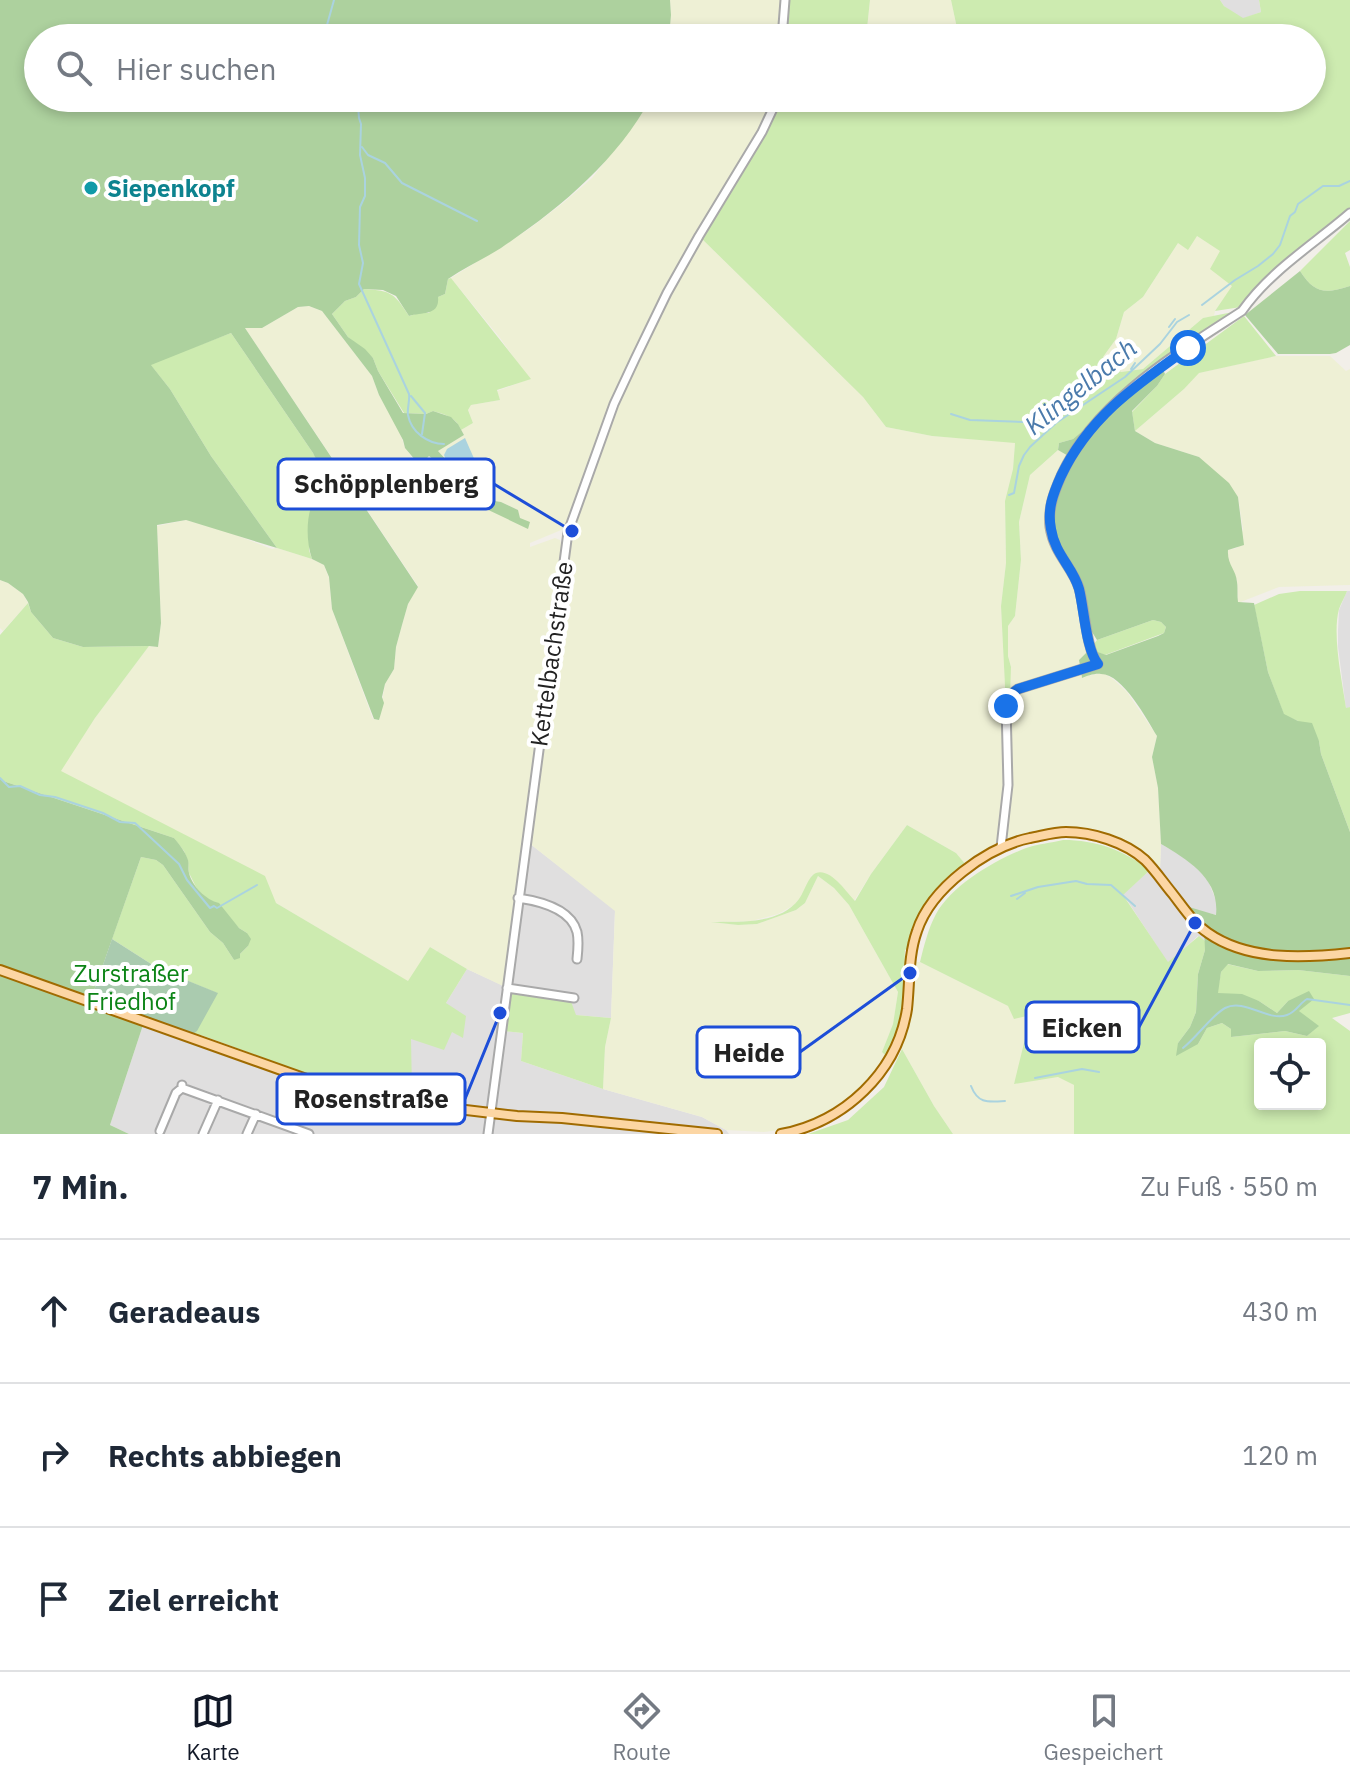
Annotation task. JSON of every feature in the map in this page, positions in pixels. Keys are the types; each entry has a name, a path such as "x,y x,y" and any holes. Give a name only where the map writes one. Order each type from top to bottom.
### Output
{"main road":[{"path":"781,1134 809,1127 832,1116 851,1103 874,1080 891,1055 902,1028 914,940 922,917 949,883 1001,847 1026,839 1066,832 1106,839 1133,852 1145,860 1195,923 1224,942 1248,951 1315,956 1350,953"},
{"path":"0,970 357,1097 490,1110 566,1113 628,1124"},
{"path":"490,1110 540,1118 717,1134"}],"street":[{"path":"783,24 785,0"},
{"name":"Kettelbachstraße","path":"488,1134 568,532 614,404 635,359 667,293 771,112"},
{"path":"1001,847 1008,785 1006,706 1010,695 1018,689 1098,664 1090,649 1078,584 1057,550 1051,529 1049,507 1070,457 1101,416 1135,386 1242,311 1289,260 1350,213"},
{"path":"518,898 548,906 571,919 578,940 577,959"},
{"path":"507,988 574,998"},
{"path":"160,1131 182,1086 292,1131 309,1134"},
{"path":"203,1134 218,1100"},
{"path":"247,1134 256,1114"}],"shaded area":[{"path":"1220,0 1259,0 1261,12 1242,19"},
{"path":"1347,591 1350,591 1350,707 1346,709 1338,630 1339,610"},
{"path":"529,843 615,910 611,1018 576,1015 503,1031 523,1033 521,1061 603,1089 702,1117 729,1134 129,1134 110,1125 143,1025 353,1095 376,1087 397,1089 411,1039 452,1031 462,1037 446,1003 467,969 506,987"},
{"path":"1161,844 1187,859 1207,878 1217,903 1217,915 1190,909 1204,928 1205,941 1198,936 1168,963 1123,894 1154,863 1160,869"}],"green space":[{"path":"0,0 670,0 670,24 24,24 24,112 642,112 604,163 565,200 495,252 448,279 445,294 438,297 433,310 409,316 396,296 383,290 364,289 332,314 348,337 373,358 403,413 426,414 433,411 451,417 458,424 464,435 438,451 482,499 501,502 518,510 520,518 530,522 528,529 480,506 439,460 429,456 423,462 416,461 405,448 372,376 322,311 309,306 298,307 262,328 245,328 418,587 408,604 396,647 394,669 385,684 379,720 374,719 332,609 329,577 324,565 312,559 310,552 309,515 323,483 322,470 231,333 151,365 277,548 186,520 157,525 161,623 158,647 83,647 53,638 31,612 23,594 0,580"},
{"path":"670,0 782,0 781,24 670,24"},
{"path":"788,0 870,0 867,24 786,24"},
{"path":"870,0 951,0 956,24 867,24"},
{"path":"951,0 1220,0 1243,18 1261,12 1259,0 1350,0 1350,210 1241,307 1215,311 1232,286 1210,269 1220,251 1197,236 1188,250 1178,243 1143,297 1124,312 1116,339 1103,357 1121,372 1143,369 1203,318 1233,312 1073,439 1059,443 1058,450 1030,475 1019,522 1021,560 1015,616 1008,626 1011,667 1010,695 1006,706 1001,606 1006,563 1005,501 1013,469 1015,443 932,436 886,427 863,397 701,238 777,112 1326,112 1326,24 956,24"},
{"path":"642,112 770,112 642,344 648,341 701,238 863,397 886,427 932,436 1015,442 1013,469 1005,501 1006,563 1001,606 1006,703 1011,667 1008,626 1015,616 1021,560 1019,522 1030,475 1058,450 1070,457 1078,584 1090,649 1079,660 1081,677 1103,673 1113,679 1127,692 1157,736 1152,757 1158,788 1160,870 1146,857 1103,837 1066,832 1028,834 1007,840 1004,838 1005,812 997,841 989,855 968,869 956,853 907,825 854,901 828,875 812,875 802,896 778,914 751,921 712,922 757,924 796,910 805,903 818,876 849,905 898,992 893,1024 882,1052 886,1056 860,1091 821,1118 780,1130 726,1130 702,1117 603,1089 605,1047 611,1018 615,911 529,843 573,528 530,543 530,547 555,538 560,540 562,548 503,986 430,947 409,982 60,771 149,646 158,647 161,623 157,526 186,520 324,565 329,578 332,609 373,719 379,720 385,684 394,669 396,647 408,604 418,586 245,328 262,328 298,307 309,306 322,311 372,376 412,457 416,461 429,455 439,460 481,506 528,528 518,510 501,502 482,499 438,451 464,435 461,430 473,423 468,410 471,405 500,400 497,391 529,379 451,278 529,229 563,203 592,178"},
{"path":"1350,221 1350,250 1345,253 1350,267 1350,286 1327,291 1316,288 1300,271"},
{"path":"1197,236 1221,251 1233,286 1214,316 1203,318 1143,369 1121,372 1103,357 1116,339 1124,312 1143,297 1178,243"},
{"path":"1300,271 1321,290 1350,286 1350,345 1336,353 1278,354 1245,315"},
{"path":"451,278 531,379 497,390 500,400 471,405 468,410 473,423 461,430 453,419 433,411 426,414 404,413 373,358 348,337 332,314 364,289 391,295 409,316 429,313 438,297 445,294 448,279"},
{"path":"1244,316 1276,356 1199,373 1135,431 1132,412 1165,374"},
{"path":"231,333 324,474 323,484 315,496 309,550 312,559 277,548 150,364"},
{"path":"1276,356 1330,356 1346,371 1350,369 1350,585 1279,587 1238,603 1237,580 1229,566 1228,550 1237,548 1243,529 1238,497 1199,457 1155,443 1135,431 1198,373"},
{"path":"1161,365 1165,374 1132,411 1135,431 1155,443 1199,457 1229,483 1238,497 1244,545 1228,550 1236,578 1238,602 1254,603 1268,672 1284,714 1312,723 1350,832 1350,976 1298,970 1258,971 1228,964 1221,972 1218,993 1242,994 1277,1013 1288,1001 1309,991 1314,999 1299,1011 1319,1026 1307,1036 1285,1031 1231,1037 1231,1029 1222,1023 1207,1028 1198,1044 1176,1056 1178,1043 1196,1012 1198,974 1205,950 1204,928 1189,907 1216,915 1216,902 1213,891 1200,872 1161,844 1158,788 1152,757 1157,736 1134,699 1118,681 1101,674 1082,678 1079,660 1090,649 1106,655 1158,636 1164,633 1166,627 1153,620 1097,640 1087,624 1078,584 1057,550 1049,507 1070,457 1058,450 1059,443 1073,439"},
{"path":"0,580 23,594 28,603 3,631 0,628"},
{"path":"1347,591 1339,609 1337,632 1346,708 1350,707 1350,832 1319,741 1298,721 1284,715 1268,672 1254,605 1279,594"},
{"path":"28,603 31,612 53,638 83,647 149,646 95,718 61,771 265,876 276,903 408,981 430,947 467,969 446,1003 466,1016 463,1038 452,1032 444,1050 411,1039 412,1092 374,1089 330,1080 201,1035 189,1037 217,993 159,969 112,939 141,857 163,865 210,932 223,943 234,960 248,946 247,933 197,889 184,851 174,838 3,781 0,777 0,635"},
{"path":"1153,620 1166,627 1164,633 1105,655 1090,649 1097,640"},
{"path":"0,777 3,781 174,838 187,857 189,873 196,887 209,899 219,903 251,939 240,958 234,960 223,943 210,932 163,865 141,857 90,1002 143,1025 110,1125 129,1134 0,1134"},
{"path":"907,825 956,853 966,865 928,901 917,921 905,950 901,1015 886,1056 882,1052 893,1024 898,992 849,905 834,888 818,876 805,903 796,910 757,924 711,922 758,920 781,913 799,899 811,877 822,872 833,877 855,901"},
{"path":"1063,840 1087,842 1130,857 1150,870 1123,895 1168,962 1199,936 1205,941 1198,974 1196,1012 1178,1043 1198,1044 1207,1028 1222,1023 1231,1029 1231,1037 1285,1031 1307,1036 1318,1026 1288,1001 1277,1013 1259,1001 1217,993 1221,972 1227,964 1258,971 1298,970 1350,976 1350,1013 1332,1018 1350,1031 1350,1134 1074,1134 1074,1085 1058,1077 1014,1084 1025,1039 1039,1034 1031,1015 1014,1019 1008,1006 920,962 936,914 952,893 988,867 1030,847"},
{"name":"Zurstraßer Friedhof","path":"112,939 159,969 218,993 197,1031 189,1037 90,1002"},
{"path":"911,962 920,962 1031,1015 1039,1034 1014,1083 1059,1077 1074,1085 1074,1134 953,1134 902,1049 896,1045 902,1028"},
{"path":"507,988 569,996 576,1015 611,1018 605,1047 603,1089 521,1061 523,1033 502,1031"},
{"path":"902,1049 953,1134 808,1134 848,1120 884,1087"}],"water":[{"path":"465,438 476,463 474,470 467,475 453,468 444,455 447,449"}],"waterway":[{"path":"327,24 334,0"},
{"path":"358,112 360,155 365,178 365,196 360,207 359,245 363,263 359,284 409,394 408,415 413,427 426,439 444,444"},
{"path":"362,147 368,155 385,163 402,183 477,221"},
{"name":"Klingelbach","path":"1202,305 1273,254 1298,204 1323,186 1339,186 1350,181"},
{"name":"Klingelbach","path":"1009,495 1014,493 1019,466 1030,447 1056,423 1125,377 1160,344 1177,322 1189,315"},
{"name":"Klingelbach","path":"1169,327 1175,319"},
{"name":"Klingelbach","path":"1131,369 1135,363"},
{"path":"411,396 425,413 422,434"},
{"path":"951,414 970,420 1053,423"},
{"path":"0,778 9,787 20,786 103,813 120,822 135,823 179,864 187,880 210,908 217,908 257,885"},
{"path":"1011,896 1038,887 1076,881 1111,885 1135,906"},
{"path":"1017,899 1025,893"},
{"path":"1183,1048 1225,1008 1240,1006 1280,1016 1290,1014 1307,999 1350,1005"},
{"path":"1035,1078 1082,1069 1099,1072"},
{"path":"971,1086 980,1099 1005,1101"}],"place":[{"name":"Siepenkopf","path":"91,188"},
{"name":"Schöpplenberg","path":"572,531"},
{"name":"Eicken","path":"1195,923"},
{"name":"Heide","path":"910,973"},
{"name":"Rosenstraße","path":"500,1013"}],"route":[{"path":"1006,706 1010,695 1018,689 1098,664 1090,649 1078,584 1057,550 1049,507 1070,457 1101,416 1135,386 1188,348"}]}
